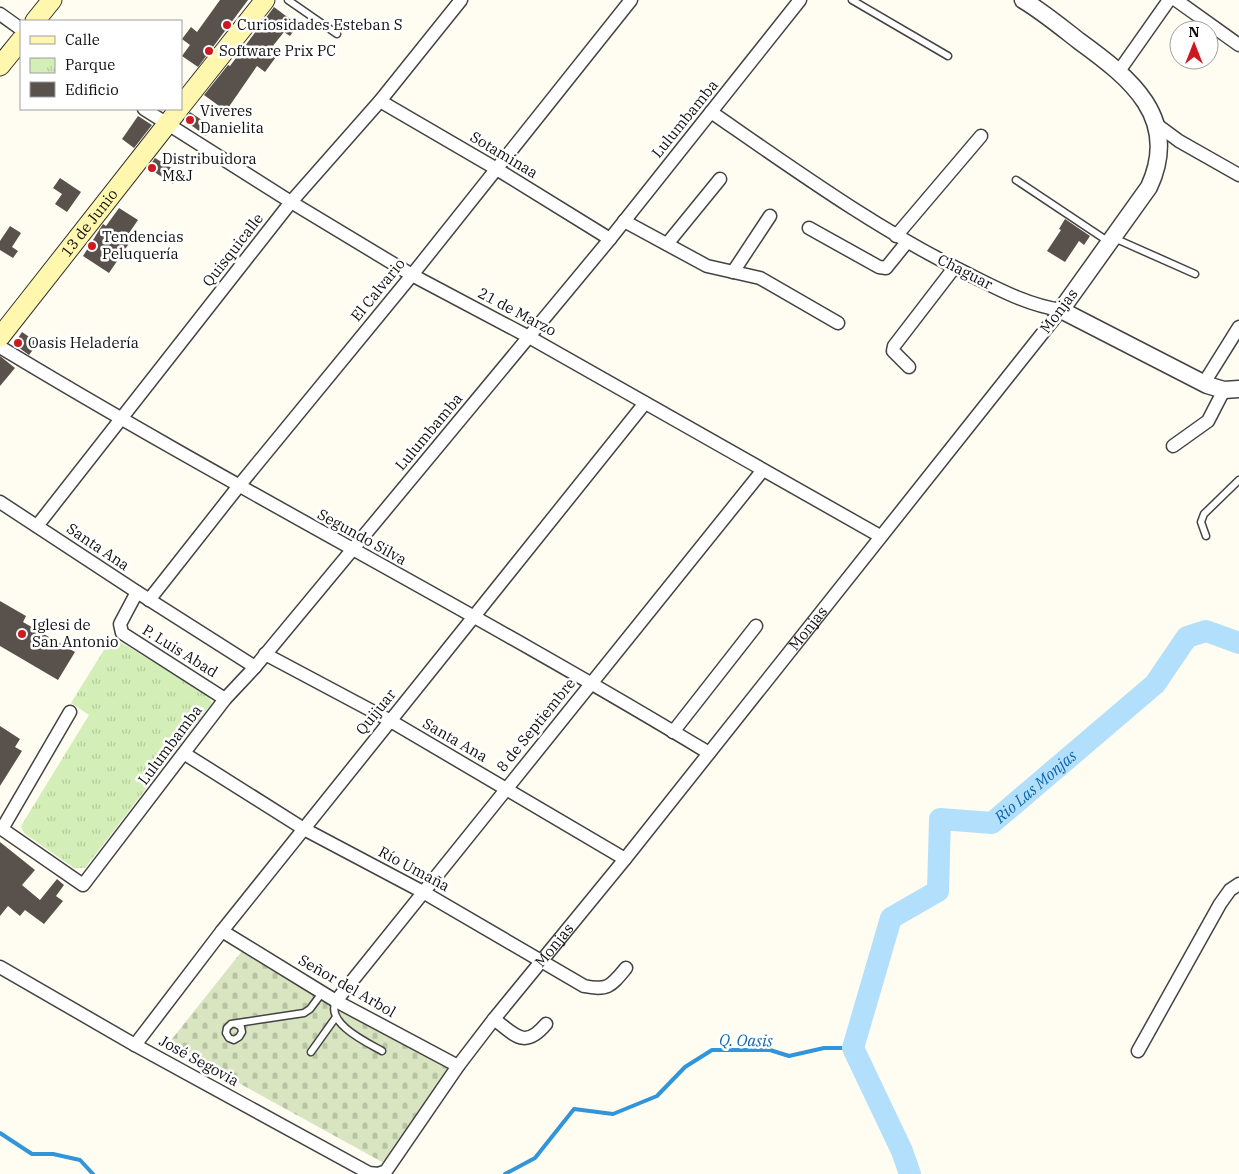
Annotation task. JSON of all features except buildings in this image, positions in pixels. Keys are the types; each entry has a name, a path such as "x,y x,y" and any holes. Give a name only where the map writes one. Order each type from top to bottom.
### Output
{"main road":[{"path":"37,20 52,0"},
{"name":"13 de Junio","path":"182,104 265,0"},
{"path":"0,66 20,41"},
{"name":"13 de Junio","path":"0,337 178,110"}],"street":[{"name":"Quisquicalle","path":"37,526 291,202 380,101 461,0"},
{"name":"El Calvario","path":"149,600 631,0"},
{"name":"Lulumbamba","path":"1,828 82,885 185,754 225,699 255,667 610,239 800,0"},
{"name":"Monjas","path":"386,1171 458,1066 494,1019 625,859 1061,310 1149,187 1158,168 1156,124 1141,94 1119,71 1023,0"},
{"path":"1119,71 1168,0"},
{"path":"1176,0 1239,45"},
{"path":"0,14 20,28"},
{"name":"Sotaminaa","path":"380,101 496,168 610,239"},
{"name":"21 de Marzo","path":"146,110 291,202 412,275 529,336 880,536"},
{"name":"Chaguar","path":"711,112 822,190 954,268 1026,303 1061,310 1204,383 1231,389"},
{"path":"1156,124 1179,141 1239,175"},
{"path":"809,228 879,267 886,268 902,239 980,136"},
{"path":"667,244 720,179"},
{"path":"733,272 770,216"},
{"path":"624,221 707,266 760,278 838,323"},
{"path":"909,367 892,352 894,346 954,268"},
{"path":"1204,383 1239,326"},
{"name":"Segundo Silva","path":"0,347 121,420 238,487 592,682 709,753"},
{"path":"1173,446 1208,421 1231,389"},
{"name":"Quijuar","path":"135,1045 222,931 389,720 645,403"},
{"name":"8 de Septiembre","path":"336,1001 763,470"},
{"name":"Santa Ana","path":"0,502 255,667"},
{"name":"P. Luis Abad","path":"137,592 119,629 122,633 225,699"},
{"path":"673,732 756,626"},
{"name":"Santa Ana","path":"265,654 389,720 625,859"},
{"path":"1,828 70,712"},
{"name":"Río Umaña","path":"185,754 304,829 423,892 584,986 605,988 612,984 626,968"},
{"path":"1138,1051 1220,904 1230,890 1239,884"},
{"name":"Señor del Arbol","path":"222,931 322,993 458,1066"},
{"name":"José Segovia","path":"0,967 135,1045 369,1173 378,1174 386,1171"},
{"path":"494,1019 518,1036 526,1039 533,1038 546,1024"}],"lane":[{"path":"288,0 336,34"},
{"path":"852,0 948,56"},
{"path":"1016,180 1111,239 1195,274"},
{"path":"1206,536 1201,522 1204,514 1239,480"},
{"path":"236,1024 304,1013 310,1010 322,993"},
{"path":"336,1001 332,1008 336,1017 352,1033 382,1051"},
{"path":"311,1052 336,1017"}],"green space":[{"path":"112,637 208,695 212,703 85,868 74,868 24,833 21,826 89,715 71,703"},
{"path":"242,951 460,1076 393,1168 168,1044"}],"waterway":[{"name":"Rio Las Monjas","path":"910,1174 902,1151 853,1048 891,918 938,891 940,819 992,823 1155,684 1187,637 1206,631 1239,643"},
{"name":"Q. Oasis","path":"505,1174 535,1158 574,1109 613,1114 657,1096 685,1067 712,1050 770,1050 789,1056 824,1048 853,1048"},
{"name":"Q. Oasis","path":"0,1133 32,1154 53,1154 80,1160 93,1174"}],"place":[{"name":"Curiosidades Esteban S","path":"227,25"},
{"name":"Software Prix PC","path":"209,51"},
{"name":"Viveres Danielita","path":"190,120"},
{"name":"Distribuidora M&J","path":"152,168"},
{"name":"Tendencias Peluquería","path":"92,246"},
{"name":"Oasis Heladería","path":"18,343"},
{"name":"Iglesi de San Antonio","path":"22,634"}]}
